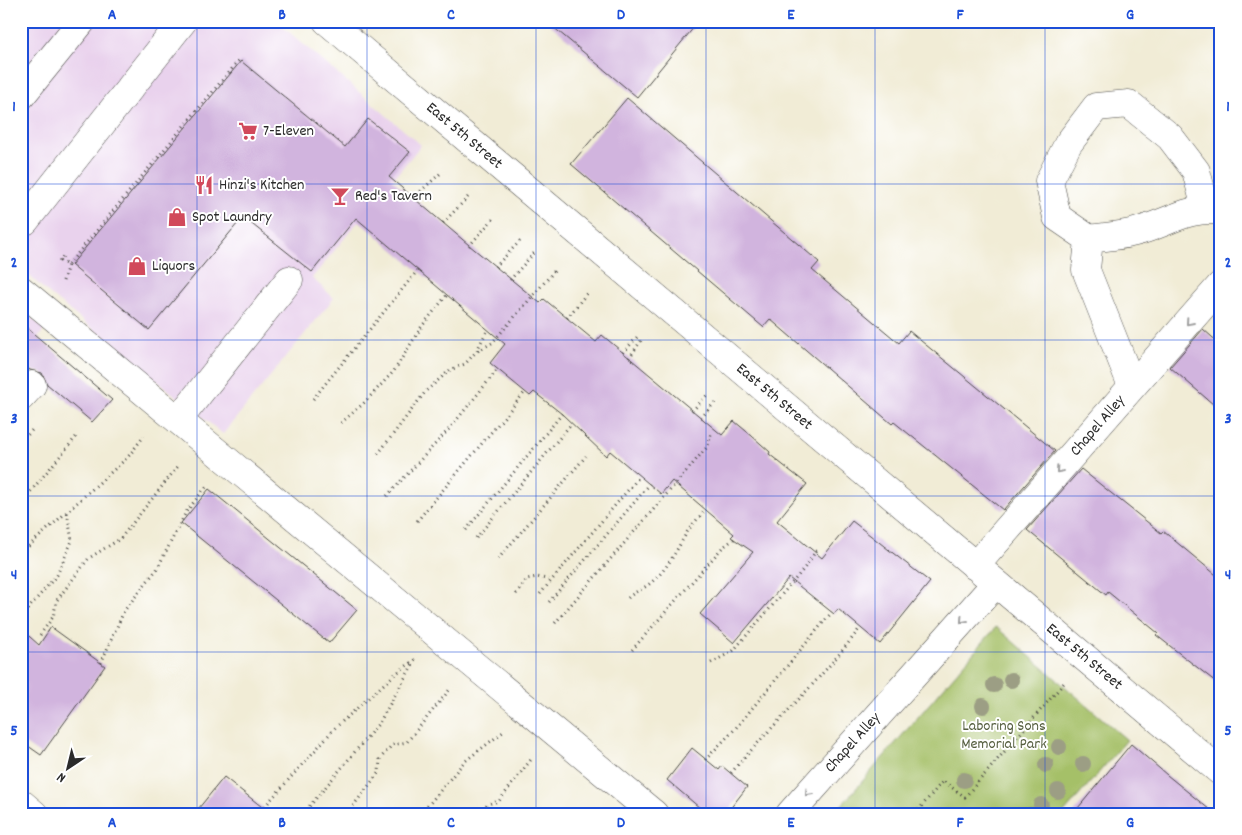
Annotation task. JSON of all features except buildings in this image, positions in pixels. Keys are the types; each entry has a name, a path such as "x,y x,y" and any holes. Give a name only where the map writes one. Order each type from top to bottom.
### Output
{"street":[{"path":"21,96 82,21"},
{"path":"21,218 25,220 183,21"},
{"name":"East 5th Street","path":"327,21 1221,772"},
{"path":"1129,104 1170,136 1196,171 1213,210 1170,218 1136,232 1089,239 1057,217 1049,181 1068,144 1096,107 1129,104"},
{"path":"1089,239 1086,270 1132,386"},
{"path":"171,414 289,280"},
{"name":"Chapel Alley","path":"790,814 985,575 1132,386 1221,285"},
{"path":"21,290 654,814"},
{"path":"21,803 34,814"}],"path":[{"path":"68,265 239,60"},
{"path":"413,198 442,172"},
{"path":"443,224 469,196"},
{"path":"469,246 494,218"},
{"path":"495,267 521,240"},
{"path":"510,280 535,252"},
{"path":"476,352 492,343 556,269"},
{"path":"313,399 418,270"},
{"path":"567,318 587,293"},
{"path":"341,423 363,404 394,371 422,326 447,295"},
{"path":"378,454 398,426 438,378 450,370 466,364 476,352 488,329"},
{"path":"623,353 639,335"},
{"path":"629,358 642,338"},
{"path":"387,496 451,427 498,369"},
{"path":"417,521 492,434 525,392"},
{"path":"692,411 709,393"},
{"path":"701,418 717,400"},
{"path":"21,553 128,457 171,414"},
{"path":"466,530 562,414"},
{"path":"476,538 572,423"},
{"path":"555,623 708,446 711,434"},
{"path":"21,503 76,437"},
{"path":"40,635 53,618 57,600 89,558 120,539 199,438"},
{"path":"498,559 586,456"},
{"path":"101,663 124,611 157,569 186,512 207,487 216,483 232,464"},
{"path":"540,594 640,476"},
{"path":"549,602 650,484"},
{"path":"628,598 637,590 652,583 677,554 686,534 705,510"},
{"path":"21,617 57,575 72,541 67,511"},
{"path":"632,650 722,548 734,540"},
{"path":"711,663 733,652 803,570 818,548"},
{"path":"516,594 526,579 537,577 551,580"},
{"path":"706,760 735,729 832,612"},
{"path":"731,773 776,721 833,664 860,628"},
{"path":"303,814 379,723 414,663 435,632"},
{"path":"347,814 379,772 380,759 392,746 407,742 471,662"},
{"path":"258,814 334,728 394,675 414,663"},
{"path":"914,814 943,781 965,798 1066,681"},
{"path":"421,814 464,762 494,741 518,717 524,706"},
{"path":"480,814 488,804 499,801 554,731"}],"shaded area":[{"path":"21,21 276,21 421,145 312,278 334,298 223,434 48,293 21,268"},
{"path":"21,309 45,329 21,358"}],"green space":[{"name":"Laboring Sons Memorial Park","path":"996,627 1127,740 1063,814 834,814"}],"place":[{"name":"7-Eleven","path":"248,131"},
{"name":"Hinzi's Kitchen","path":"204,185"},
{"name":"Red's Tavern","path":"340,196"},
{"name":"Spot Laundry","path":"177,217"},
{"name":"Liquors","path":"137,266"}]}
